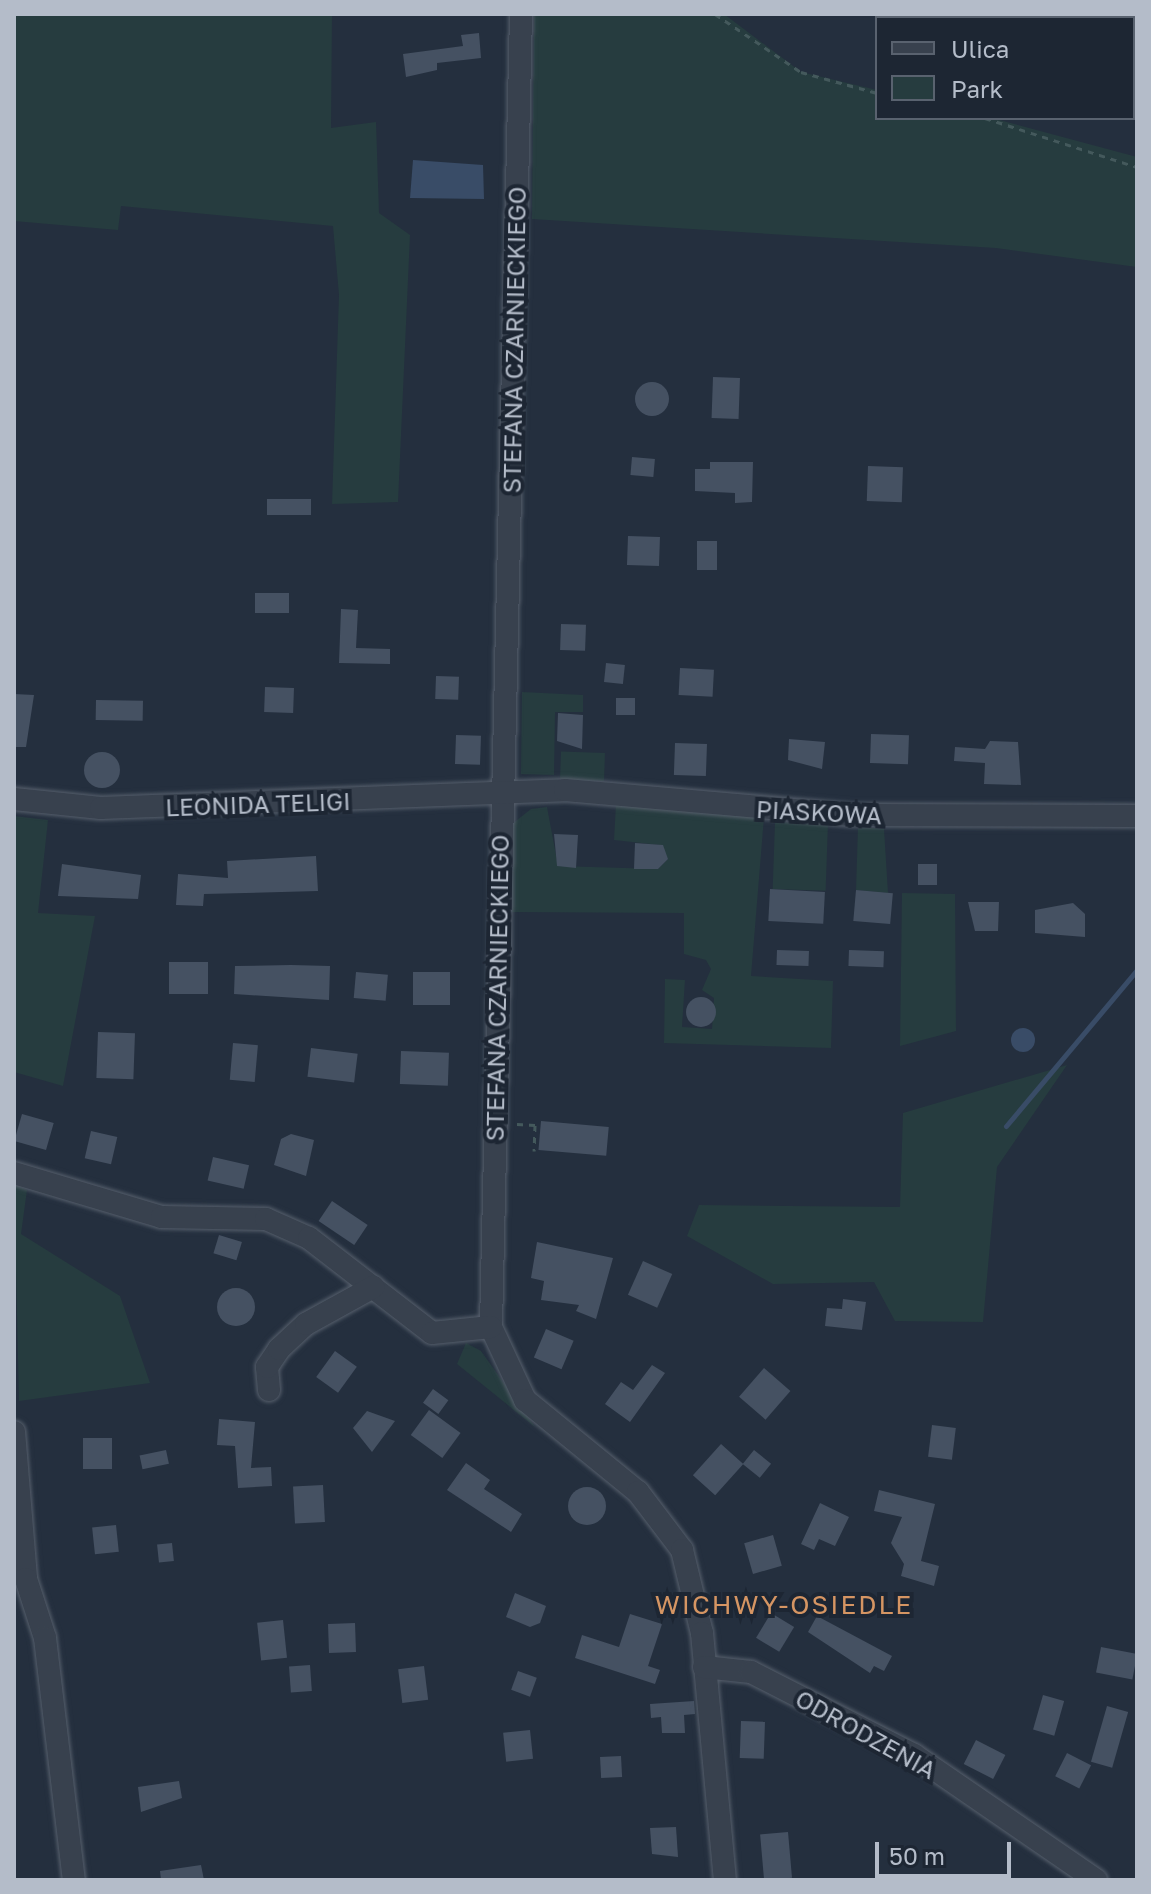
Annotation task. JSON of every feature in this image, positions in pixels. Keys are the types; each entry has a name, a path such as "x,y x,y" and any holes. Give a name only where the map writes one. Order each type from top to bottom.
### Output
{"street":[{"name":"STEFANA CZARNIECKIEGO","path":"521,14 491,1327 525,1400 638,1492 678,1541 697,1600 725,1880"},
{"name":"PIASKOWA","path":"502,793 565,790 851,815 1137,816"},
{"name":"LEONIDA TELIGI","path":"14,799 101,808 502,793"},
{"path":"14,1173 162,1217 266,1219 309,1238 432,1333 491,1327"},
{"path":"269,1390 267,1367 279,1349 306,1324 373,1287"},
{"path":"14,1432 26,1579 45,1638 74,1880"},
{"name":"ODRODZENIA","path":"704,1667 751,1672 914,1755 1096,1880"}],"path":[{"path":"715,14 801,72 875,92"},
{"path":"991,120 1137,167"},
{"path":"503,1124 535,1125 534,1151"}],"green space":[{"path":"14,14 332,14 331,128 376,122 379,213 410,235 398,502 332,504 339,295 333,226 121,206 118,230 14,221"},
{"path":"534,14 724,14 801,72 875,90 875,120 999,120 1137,157 1137,267 996,248 532,219"},
{"path":"522,692 583,695 583,712 555,712 554,775 521,774"},
{"path":"561,751 605,753 604,781 560,779"},
{"path":"616,804 764,817 751,976 833,981 831,1048 664,1043 665,979 685,980 682,1027 712,1029 714,998 702,990 711,969 706,960 684,954 684,913 510,912 512,824 531,809 547,807 558,866 658,869 668,859 660,845 614,840"},
{"path":"14,816 48,820 38,913 95,916 63,1086 14,1072"},
{"path":"775,822 828,824 826,891 773,889"},
{"path":"858,827 884,829 888,893 856,890"},
{"path":"902,893 955,894 956,1031 900,1046"},
{"path":"1067,1065 997,1167 983,1322 895,1321 874,1282 773,1284 687,1236 699,1205 900,1207 903,1113"},
{"path":"14,1184 27,1190 21,1234 120,1296 150,1383 19,1401"},
{"path":"466,1343 481,1351 535,1427 457,1364"}],"water":[{"path":"413,160 483,165 484,199 410,198"},
{"path":"1023,1028 1034,1035 1035,1040 1028,1051 1023,1052 1012,1045 1011,1040 1018,1029"}],"building":[{"path":"479,33 481,58 437,63 437,70 406,77 403,54 463,46 461,35"},
{"path":"713,377 740,378 739,419 712,418"},
{"path":"652,382 664,387 669,399 664,411 652,416 640,411 635,399 640,387"},
{"path":"632,457 655,459 653,477 630,475"},
{"path":"710,462 753,462 752,502 735,503 735,493 695,491 695,469 710,469"},
{"path":"868,466 903,467 902,502 867,501"},
{"path":"267,499 311,499 311,515 267,515"},
{"path":"628,536 660,537 659,566 627,565"},
{"path":"697,541 717,541 717,570 697,570"},
{"path":"255,593 289,593 289,613 255,613"},
{"path":"341,609 358,610 356,648 390,649 390,664 339,663"},
{"path":"561,624 586,625 585,651 560,650"},
{"path":"606,663 625,665 623,684 604,682"},
{"path":"680,668 714,670 713,697 679,695"},
{"path":"436,676 459,677 458,700 435,699"},
{"path":"265,687 294,688 293,713 264,712"},
{"path":"14,694 34,695 26,747 14,747"},
{"path":"616,698 635,698 635,715 616,715"},
{"path":"96,700 143,701 143,721 96,720"},
{"path":"558,713 583,715 582,749 557,741"},
{"path":"871,734 909,735 908,764 870,763"},
{"path":"456,735 481,736 480,765 455,764"},
{"path":"789,739 825,742 822,769 788,760"},
{"path":"990,741 1018,742 1021,785 984,784 985,763 954,761 955,747 985,749"},
{"path":"675,743 707,744 706,776 674,775"},
{"path":"102,752 115,757 120,770 115,783 102,788 89,783 84,770 89,757"},
{"path":"554,834 578,835 576,868 557,866"},
{"path":"635,843 663,845 668,859 658,869 634,869"},
{"path":"316,856 318,891 204,894 203,906 176,905 178,874 228,878 227,861"},
{"path":"62,864 141,875 138,899 58,896"},
{"path":"918,864 937,864 937,885 918,885"},
{"path":"770,889 825,892 823,924 768,921"},
{"path":"856,890 893,893 890,924 853,921"},
{"path":"968,902 999,902 998,931 975,931"},
{"path":"1073,903 1085,914 1085,937 1035,933 1035,910"},
{"path":"777,950 809,951 808,966 776,965"},
{"path":"849,950 884,951 883,967 848,966"},
{"path":"169,962 208,962 208,994 169,994"},
{"path":"235,966 330,966 329,1000 234,994"},
{"path":"356,972 388,975 386,1001 354,998"},
{"path":"413,972 450,972 450,1005 413,1005"},
{"path":"701,997 712,1001 716,1012 712,1023 701,1027 690,1023 686,1012 690,1001"},
{"path":"98,1032 135,1033 133,1079 96,1078"},
{"path":"233,1043 258,1045 255,1082 230,1080"},
{"path":"311,1048 358,1054 354,1083 307,1077"},
{"path":"401,1051 449,1053 448,1086 400,1084"},
{"path":"22,1114 54,1123 46,1150 14,1141"},
{"path":"541,1121 609,1127 606,1156 538,1150"},
{"path":"91,1131 117,1137 111,1164 85,1158"},
{"path":"291,1134 314,1140 306,1176 274,1165 281,1139"},
{"path":"213,1157 249,1165 244,1189 208,1180"},
{"path":"332,1201 368,1225 354,1245 319,1221"},
{"path":"219,1235 242,1242 236,1260 213,1253"},
{"path":"537,1242 613,1258 596,1319 576,1311 579,1305 541,1300 544,1281 531,1278"},
{"path":"643,1261 672,1274 657,1308 628,1295"},
{"path":"236,1288 249,1294 255,1307 249,1320 236,1326 223,1320 217,1307 223,1294"},
{"path":"843,1299 866,1302 862,1330 825,1326 827,1308 842,1309"},
{"path":"546,1329 574,1341 562,1369 534,1358"},
{"path":"335,1351 357,1367 338,1393 316,1377"},
{"path":"652,1365 665,1373 630,1422 605,1404 621,1382 633,1390"},
{"path":"764,1368 790,1391 765,1420 739,1397"},
{"path":"433,1389 448,1400 438,1414 423,1403"},
{"path":"429,1410 461,1433 442,1458 411,1435"},
{"path":"367,1411 395,1421 372,1452 353,1428"},
{"path":"219,1419 255,1422 251,1468 271,1467 272,1486 238,1488 235,1446 217,1445"},
{"path":"932,1425 956,1428 952,1460 928,1457"},
{"path":"83,1438 112,1438 112,1469 83,1469"},
{"path":"721,1444 743,1464 715,1495 693,1475"},
{"path":"166,1450 169,1464 143,1469 140,1456"},
{"path":"754,1450 771,1464 760,1478 743,1464"},
{"path":"466,1463 490,1480 484,1489 522,1514 511,1532 447,1490"},
{"path":"323,1485 325,1522 295,1524 293,1487"},
{"path":"587,1487 600,1493 606,1506 600,1519 587,1525 574,1519 568,1506 574,1493"},
{"path":"879,1490 935,1504 921,1561 939,1566 934,1586 901,1576 904,1564 891,1543 902,1517 874,1511"},
{"path":"820,1503 849,1517 835,1546 819,1539 814,1550 801,1544"},
{"path":"116,1525 119,1552 95,1554 92,1528"},
{"path":"773,1535 782,1566 753,1574 744,1543"},
{"path":"172,1543 174,1561 159,1562 157,1545"},
{"path":"515,1593 546,1606 540,1623 530,1627 506,1617"},
{"path":"771,1613 794,1627 779,1652 756,1638"},
{"path":"630,1614 662,1624 648,1666 660,1670 655,1684 575,1658 582,1635 619,1647"},
{"path":"817,1616 892,1656 884,1671 874,1666 870,1673 808,1632"},
{"path":"283,1620 287,1658 261,1661 257,1623"},
{"path":"355,1623 356,1652 329,1653 328,1624"},
{"path":"1101,1647 1137,1654 1132,1680 1096,1673"},
{"path":"310,1665 312,1691 291,1692 289,1666"},
{"path":"424,1666 428,1700 402,1703 398,1669"},
{"path":"518,1671 537,1678 530,1697 511,1690"},
{"path":"1043,1695 1064,1701 1054,1736 1033,1730"},
{"path":"694,1701 695,1714 684,1715 685,1733 662,1733 661,1717 651,1718 650,1704"},
{"path":"1107,1706 1128,1712 1112,1768 1091,1762"},
{"path":"741,1721 765,1722 764,1759 740,1758"},
{"path":"530,1730 533,1759 506,1762 503,1733"},
{"path":"976,1740 1005,1755 993,1779 964,1764"},
{"path":"1067,1753 1091,1765 1079,1788 1055,1776"},
{"path":"621,1756 622,1777 601,1778 600,1757"},
{"path":"179,1781 182,1798 141,1812 138,1787"},
{"path":"676,1827 678,1857 652,1854 650,1828"},
{"path":"788,1832 792,1878 764,1880 760,1834"},
{"path":"201,1865 204,1880 161,1880 160,1871"}],"waterway":[{"path":"1006,1126 1137,970"}],"district":[{"name":"WICHWY-OSIEDLE","path":"784,1605"}]}
